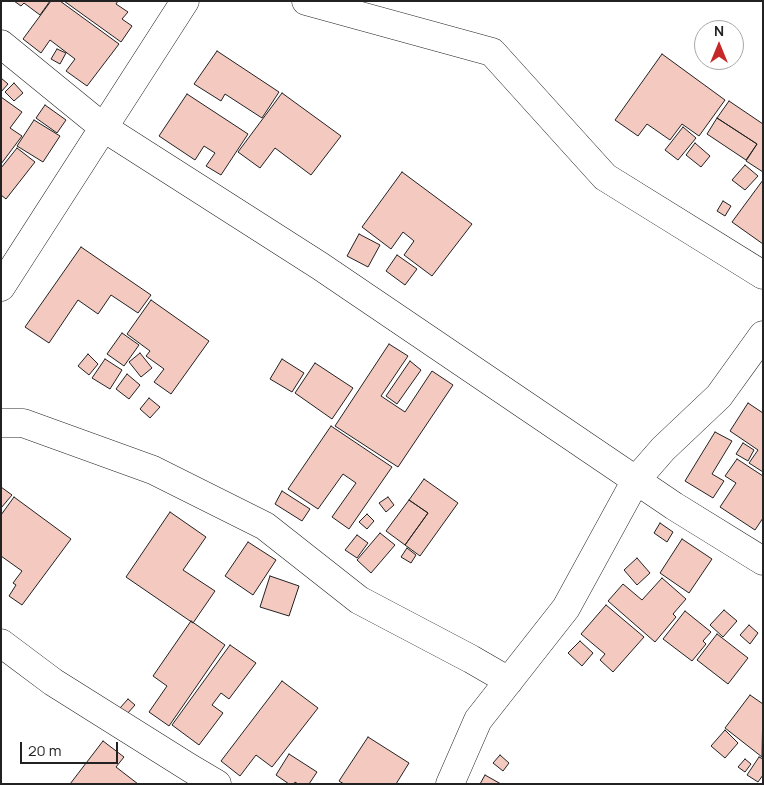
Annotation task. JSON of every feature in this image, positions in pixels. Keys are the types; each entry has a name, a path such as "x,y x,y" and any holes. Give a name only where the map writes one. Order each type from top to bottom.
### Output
{"street":[{"path":"1,287 185,1"},
{"path":"306,1 492,52 605,178 763,274"},
{"path":"1,44 104,128 320,266 674,506 763,561"},
{"path":"450,784 478,720 566,608 636,480 663,449 719,396 763,334"},
{"path":"1,423 23,424 153,470 264,526 360,600 509,681"},
{"path":"1,643 53,682 217,784"}],"building":[{"path":"14,1 50,1 40,15 24,3 21,6"},
{"path":"51,1 60,1 119,44 87,86 66,71 75,59 50,40 41,53 23,39"},
{"path":"64,1 118,1 116,4 128,12 122,19 132,26 121,42"},
{"path":"57,49 66,53 60,64 51,59"},
{"path":"217,51 279,92 262,118 225,94 221,101 194,84"},
{"path":"662,54 725,100 699,136 682,124 670,140 647,124 638,136 615,120"},
{"path":"1,78 8,84 1,92"},
{"path":"14,83 23,93 14,101 5,92"},
{"path":"282,93 341,136 311,175 275,148 260,168 238,152"},
{"path":"187,94 248,134 221,175 206,166 215,153 204,146 195,160 159,136"},
{"path":"1,97 22,112 10,128 22,136 1,164"},
{"path":"729,101 763,124 763,172 746,161 757,144 717,118"},
{"path":"45,105 66,120 57,133 36,118"},
{"path":"717,118 757,144 746,160 707,134"},
{"path":"34,120 60,136 43,162 17,146"},
{"path":"683,127 696,138 678,160 665,150"},
{"path":"695,143 710,156 701,167 686,155"},
{"path":"17,148 35,162 6,199 1,195 1,168"},
{"path":"745,165 758,176 745,190 732,180"},
{"path":"402,172 472,224 432,276 404,255 414,241 403,232 391,249 362,227"},
{"path":"763,180 763,244 732,222"},
{"path":"723,201 731,206 725,216 717,211"},
{"path":"359,234 380,245 368,267 347,256"},
{"path":"81,247 151,295 138,313 111,295 98,314 78,300 49,343 25,327"},
{"path":"397,255 417,269 405,285 386,271"},
{"path":"151,300 209,341 171,394 154,382 164,369 146,356 150,351 127,334"},
{"path":"122,333 139,345 124,366 107,354"},
{"path":"389,344 408,356 381,396 405,412 432,371 453,385 398,467 335,426"},
{"path":"140,353 152,368 141,377 129,362"},
{"path":"88,354 98,364 89,375 78,366"},
{"path":"105,359 122,370 110,389 92,378"},
{"path":"282,359 304,373 292,392 270,379"},
{"path":"410,361 421,370 397,404 386,396"},
{"path":"315,363 353,388 332,419 295,393"},
{"path":"127,374 140,385 129,399 116,389"},
{"path":"149,398 160,407 150,418 140,409"},
{"path":"748,403 763,413 763,472 749,463 758,450 730,431"},
{"path":"331,426 392,467 349,529 332,517 356,483 343,474 318,509 288,489"},
{"path":"715,432 732,441 712,474 724,481 713,498 685,481"},
{"path":"743,443 754,450 748,461 736,454"},
{"path":"737,459 763,476 763,518 755,530 720,507 736,483 725,476"},
{"path":"424,479 458,503 420,556 405,545 428,513 409,500"},
{"path":"1,487 12,495 1,508"},
{"path":"282,491 310,509 302,521 275,504"},
{"path":"14,497 71,539 22,605 9,596 16,585 13,583 22,571 1,556 1,515"},
{"path":"388,497 394,505 386,512 379,503"},
{"path":"409,500 428,513 405,545 386,531"},
{"path":"170,512 206,537 183,570 215,591 193,623 126,577"},
{"path":"367,514 374,521 367,529 359,522"},
{"path":"660,523 673,532 667,542 654,533"},
{"path":"380,533 395,545 371,573 357,560"},
{"path":"357,535 368,543 357,558 345,550"},
{"path":"682,539 712,559 689,593 660,573"},
{"path":"248,542 276,560 253,595 225,576"},
{"path":"407,548 416,555 411,563 401,557"},
{"path":"637,558 650,573 637,585 624,570"},
{"path":"270,576 299,586 289,616 260,607"},
{"path":"662,578 686,599 673,614 676,617 655,642 608,601 623,584 642,600"},
{"path":"606,605 644,637 613,672 600,660 605,654 581,634"},
{"path":"724,610 737,621 723,637 710,625"},
{"path":"685,611 711,632 703,641 706,644 692,661 663,639"},
{"path":"191,621 225,645 169,726 149,712 167,686 153,676"},
{"path":"749,625 758,633 750,644 740,635"},
{"path":"717,634 748,658 728,684 697,660"},
{"path":"580,641 593,653 582,666 568,653"},
{"path":"230,645 256,663 229,699 221,693 212,705 223,713 199,745 172,725"},
{"path":"282,681 318,708 272,767 256,755 240,776 221,761"},
{"path":"750,695 763,704 762,757 725,728"},
{"path":"128,699 135,705 127,714 120,708"},
{"path":"725,730 738,743 725,758 711,746"},
{"path":"368,737 409,763 396,784 344,784 339,781"},
{"path":"103,741 124,757 116,767 138,784 70,784"},
{"path":"289,754 317,772 309,784 298,784 295,782 294,784 289,784 276,775"},
{"path":"500,755 509,763 503,771 493,763"},
{"path":"759,757 763,759 763,775 758,782 747,775"},
{"path":"745,759 751,764 745,772 738,767"},
{"path":"485,775 501,784 480,784"}]}
